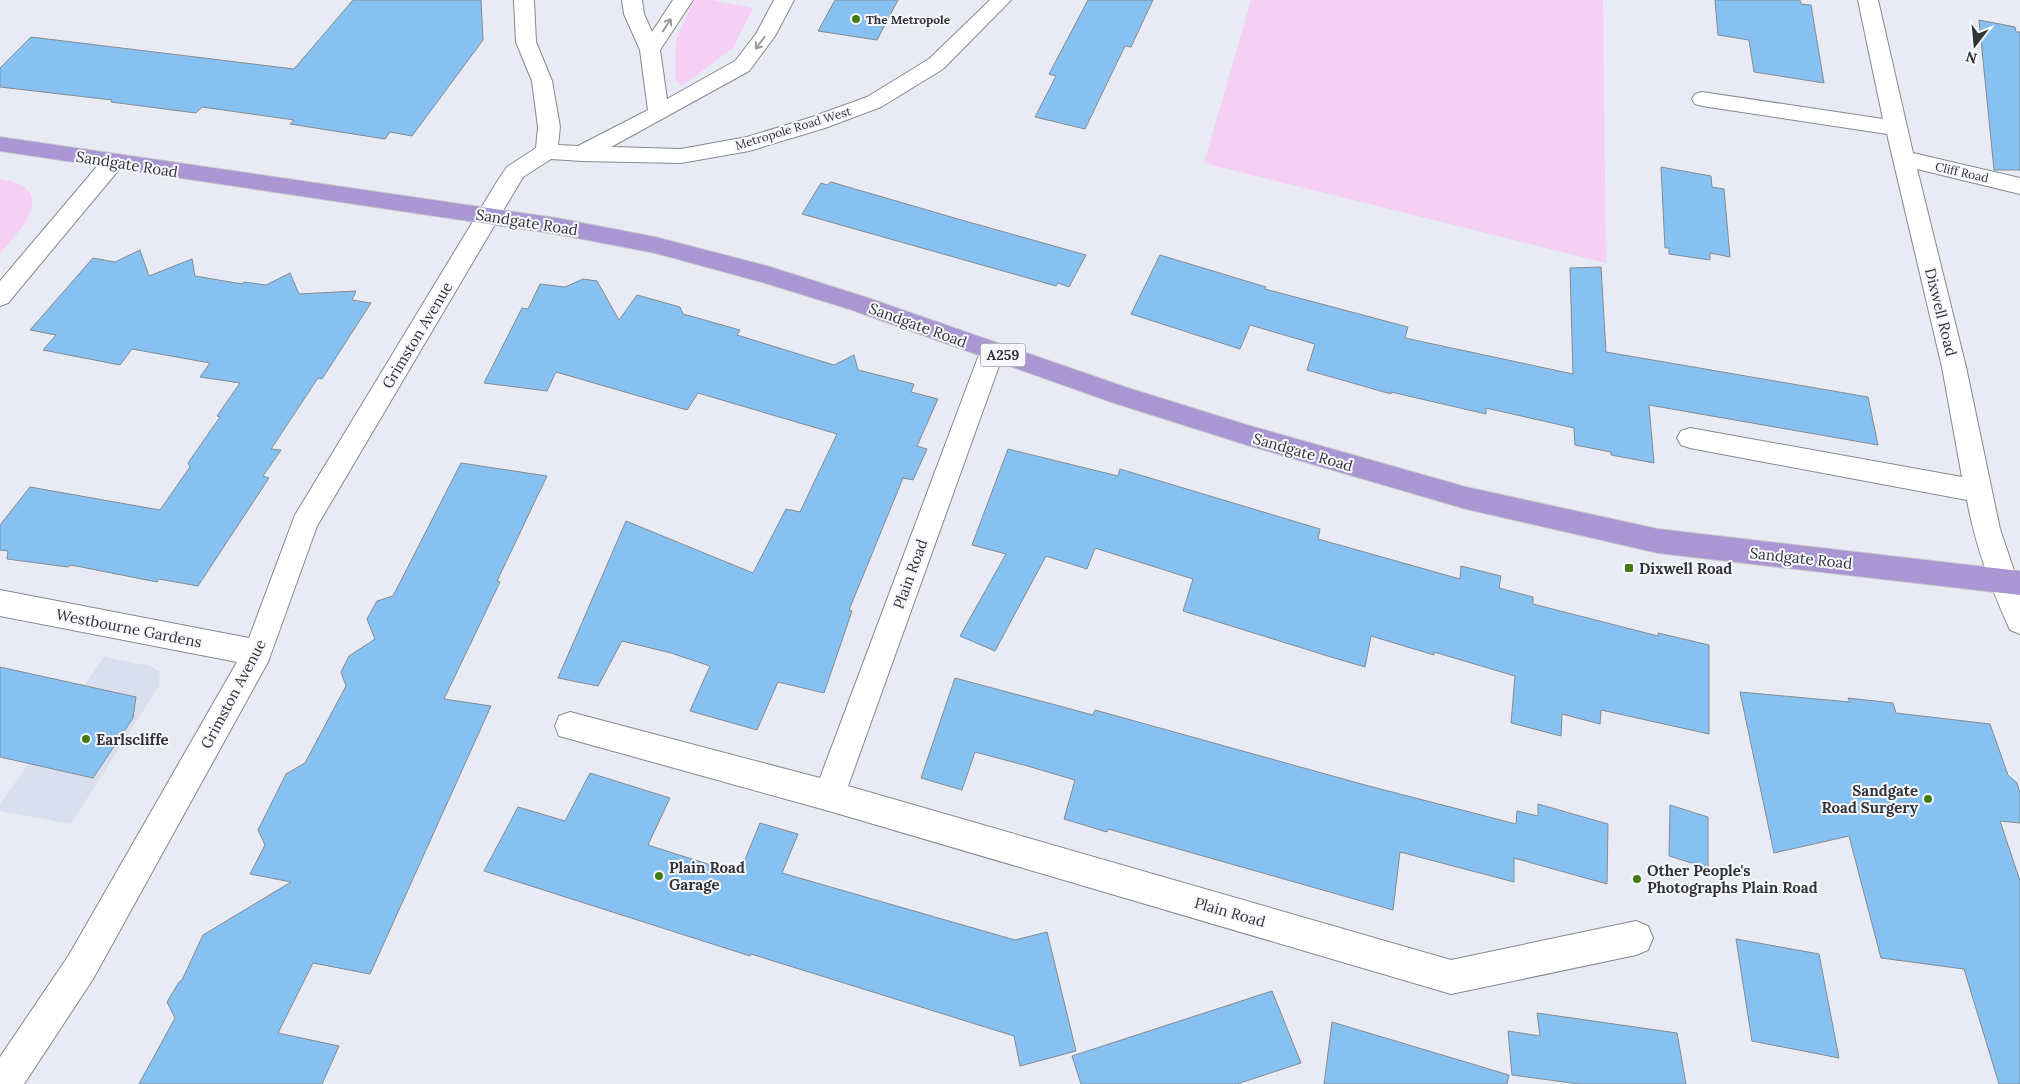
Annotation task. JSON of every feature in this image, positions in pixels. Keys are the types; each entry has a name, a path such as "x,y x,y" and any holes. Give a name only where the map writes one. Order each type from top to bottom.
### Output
{"highway":[{"name":"Sandgate Road","path":"0,144 487,216 606,235 655,245 767,275 857,303 992,352 1120,395 1266,441 1410,483 1658,541 2011,582"}],"street":[{"path":"524,0 526,42 542,81 548,127 547,151"},
{"path":"632,0 634,14 650,50 659,113"},
{"path":"650,50 683,0"},
{"path":"582,154 742,66 765,36 784,0"},
{"name":"Metropole Road West","path":"547,151 582,154 681,156 750,144 826,120 874,102 936,64 1001,0"},
{"name":"Dixwell Road","path":"1868,0 1896,128 1954,368 1978,491 1993,554 2011,582 2020,621"},
{"path":"1702,99 1896,128"},
{"name":"Grimston Avenue","path":"3,1084 81,967 258,653 305,523 515,172 547,151"},
{"name":"Cliff Road","path":"1904,158 2020,186"},
{"path":"0,297 113,162"},
{"name":"Plain Road","path":"829,796 992,352"},
{"path":"1690,438 1978,491"},
{"name":"Westbourne Gardens","path":"0,603 258,653"},
{"name":"Plain Road","path":"570,726 829,796 1451,977 1636,938"}],"shaded area":[{"path":"694,0 711,0 753,8 733,48 681,85 676,81 675,76 676,39"},
{"path":"1251,0 1603,0 1606,263 1204,163"},
{"path":"0,179 18,184 28,191 32,200 31,210 18,233 0,253"},
{"name":"Earlscliffe","path":"104,657 151,666 160,672 159,686 71,824 0,811 0,804"}],"building":[{"path":"353,0 481,0 483,40 412,136 390,132 385,139 290,124 294,120 202,107 196,113 111,102 112,100 0,87 0,68 31,37 294,69"},
{"name":"The Metropole","path":"835,0 898,0 877,40 818,31"},
{"path":"1088,0 1153,0 1131,47 1125,46 1085,129 1035,117 1056,76 1049,74"},
{"path":"1715,0 1800,0 1801,4 1811,5 1824,83 1754,72 1749,40 1718,35"},
{"path":"1979,20 2015,27 2016,32 2020,32 2020,170 1994,170"},
{"path":"1661,167 1711,176 1712,187 1724,189 1730,257 1710,253 1710,260 1669,254 1669,248 1665,248"},
{"path":"831,182 1086,255 1069,287 1058,283 1056,286 802,214 821,183 827,185"},
{"path":"140,250 149,276 192,259 195,276 242,284 244,282 266,285 290,273 299,294 356,291 352,300 371,303 322,379 318,378 271,449 281,450 263,476 269,478 198,586 159,579 157,582 71,565 68,567 7,559 8,551 0,550 0,525 30,487 160,510 190,467 188,463 220,417 217,416 240,383 200,377 210,363 132,349 120,365 43,350 56,335 30,330 93,258 115,262"},
{"path":"1160,255 1266,287 1265,289 1408,327 1405,338 1573,374 1570,268 1601,267 1606,352 1868,397 1878,445 1649,405 1654,463 1611,455 1611,452 1575,445 1574,428 1486,408 1486,414 1391,392 1391,394 1307,370 1315,344 1250,325 1240,349 1131,314"},
{"path":"583,279 597,281 619,320 637,295 680,307 683,314 740,330 737,335 834,365 854,355 858,370 914,384 911,392 938,399 917,446 927,449 913,480 903,478 849,610 852,611 824,693 778,682 757,730 690,711 710,666 671,653 622,641 598,686 558,678 626,521 753,573 786,509 800,512 837,434 698,393 687,410 556,372 547,391 484,383 522,308 528,309 540,284 565,287"},
{"path":"1008,449 1118,476 1120,469 1320,529 1318,539 1460,579 1461,566 1501,576 1499,588 1533,597 1533,604 1658,636 1658,633 1709,645 1709,734 1601,710 1600,724 1562,714 1561,736 1511,723 1515,676 1371,636 1365,667 1331,657 1183,611 1193,579 1095,548 1087,569 1046,556 995,651 960,636 1006,554 972,545"},
{"path":"461,463 547,476 497,581 500,582 444,699 491,706 370,974 313,963 278,1033 339,1046 322,1084 139,1084 175,1018 167,1002 182,980 203,935 291,882 250,874 265,845 258,830 286,774 305,763 346,686 341,672 349,656 375,639 367,619 377,601 393,596"},
{"path":"0,667 136,697 133,718 93,778 0,757"},
{"path":"955,678 1093,715 1095,710 1365,785 1516,824 1517,811 1538,816 1538,804 1608,824 1607,884 1514,858 1514,882 1400,852 1393,910 1108,829 1107,832 1064,819 1075,780 1024,765 975,752 962,790 921,778"},
{"path":"1740,692 1850,702 1848,698 1893,703 1896,713 1990,724 2008,775 2017,783 2020,793 2020,823 2000,821 2020,881 2020,1084 1999,1084 1964,969 1881,958 1849,836 1774,853"},
{"path":"590,773 670,798 648,845 739,874 760,823 798,834 782,873 1015,940 1047,932 1076,1051 1020,1066 1014,1036 751,954 750,956 484,871 518,807 565,821"},
{"path":"1670,805 1708,817 1708,868 1669,856"},
{"path":"1736,939 1819,954 1839,1058 1752,1041"},
{"path":"1272,991 1301,1063 1237,1084 1081,1084 1072,1056"},
{"path":"1537,1013 1677,1033 1686,1084 1579,1084 1512,1075 1508,1031 1540,1036"},
{"path":"1332,1022 1509,1075 1507,1084 1324,1084"}],"place":[{"name":"The Metropole","path":"856,19"},
{"name":"Dixwell Road","path":"1629,568"},
{"name":"Earlscliffe","path":"86,739"},
{"name":"Sandgate Road Surgery","path":"1928,799"},
{"name":"Plain Road Garage","path":"659,876"},
{"name":"Other People's Photographs Plain Road","path":"1637,879"}]}
